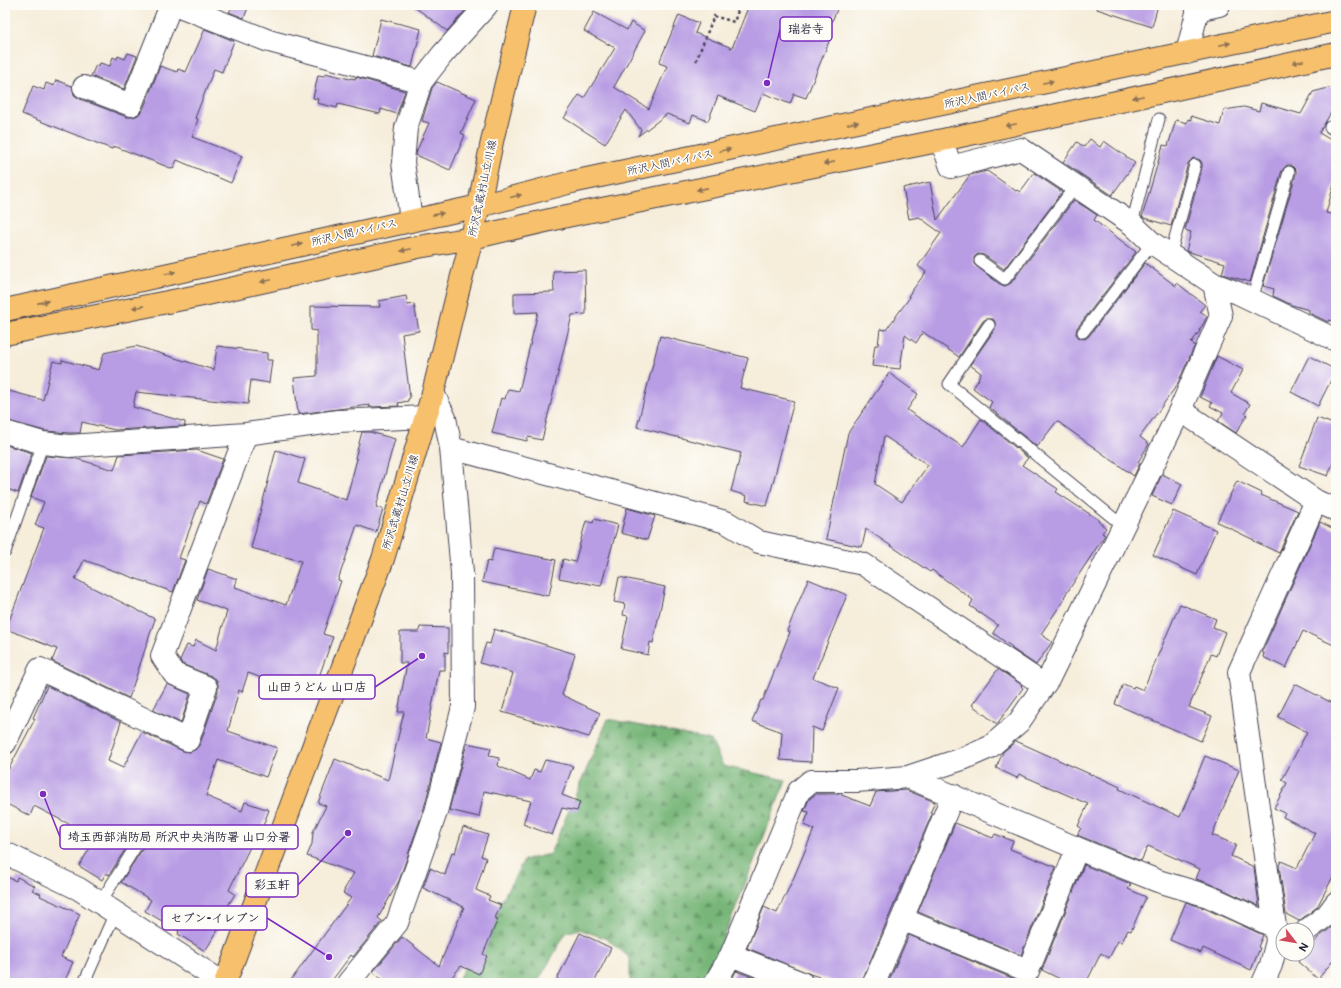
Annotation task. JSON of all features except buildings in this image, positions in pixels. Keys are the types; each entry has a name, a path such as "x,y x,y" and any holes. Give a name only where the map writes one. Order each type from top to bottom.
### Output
{"main road":[{"name":"所沢武蔵村山立川線","path":"224,983 383,559 433,393 472,238 493,137 525,5"},
{"name":"所沢入間バイパス","path":"5,310 479,206 572,182 1336,21"},
{"path":"5,334 203,295 418,247 472,238 575,214 938,141 1336,54"}],"street":[{"path":"84,87 130,105 171,5"},
{"path":"177,5 269,41 420,82"},
{"path":"411,220 403,162 406,128 420,82 442,55 488,5"},
{"path":"1187,52 1198,7 1219,5"},
{"path":"938,141 945,150 951,166 1022,149 1132,224 1152,243 1170,256 1214,284 1252,300 1336,340"},
{"path":"715,983 731,955 800,791 810,782 856,781 908,777 964,758 990,747 1020,722 1049,678 1180,410 1221,316 1214,284"},
{"path":"348,983 396,923 436,812 463,707 462,573 451,448 445,418 433,393"},
{"path":"1180,410 1316,501 1336,510"},
{"path":"5,432 43,443 69,446 246,434 338,421 426,417"},
{"path":"5,743 40,669 188,740 206,687 174,674 162,656 246,434"},
{"path":"451,448 726,522 759,542 863,564 1044,685"},
{"path":"1276,922 1239,672 1316,501"},
{"path":"908,777 1077,849 1158,881 1208,896 1275,934"},
{"path":"874,983 953,795"},
{"path":"902,919 1028,971 1077,849"},
{"path":"5,853 79,889 224,983"},
{"path":"1315,924 1326,915 1336,903"},
{"path":"1263,983 1271,964 1275,948"},
{"path":"731,955 802,983"}],"lane":[{"path":"1132,224 1159,119"},
{"path":"1170,256 1195,165"},
{"path":"1252,300 1289,172"},
{"path":"980,261 1005,279 1076,185"},
{"path":"1083,332 1152,243"},
{"path":"989,325 949,384 1123,526"},
{"path":"5,552 43,443"},
{"path":"84,983 108,908 141,838"}],"path":[{"path":"696,61 714,16 734,22 740,5"}],"green space":[{"path":"608,719 711,740 723,766 786,780 714,963 700,983 638,983 630,981 630,958 607,939 579,929 566,933 537,983 456,983 524,860 550,854"}],"place":[{"name":"瑞岩寺","path":"767,83"},
{"name":"山田うどん 山口店","path":"422,656"},
{"name":"埼玉西部消防局 所沢中央消防署 山口分署","path":"43,794"},
{"name":"彩玉軒","path":"348,833"},
{"name":"セブン-イレブン","path":"329,957"}]}
